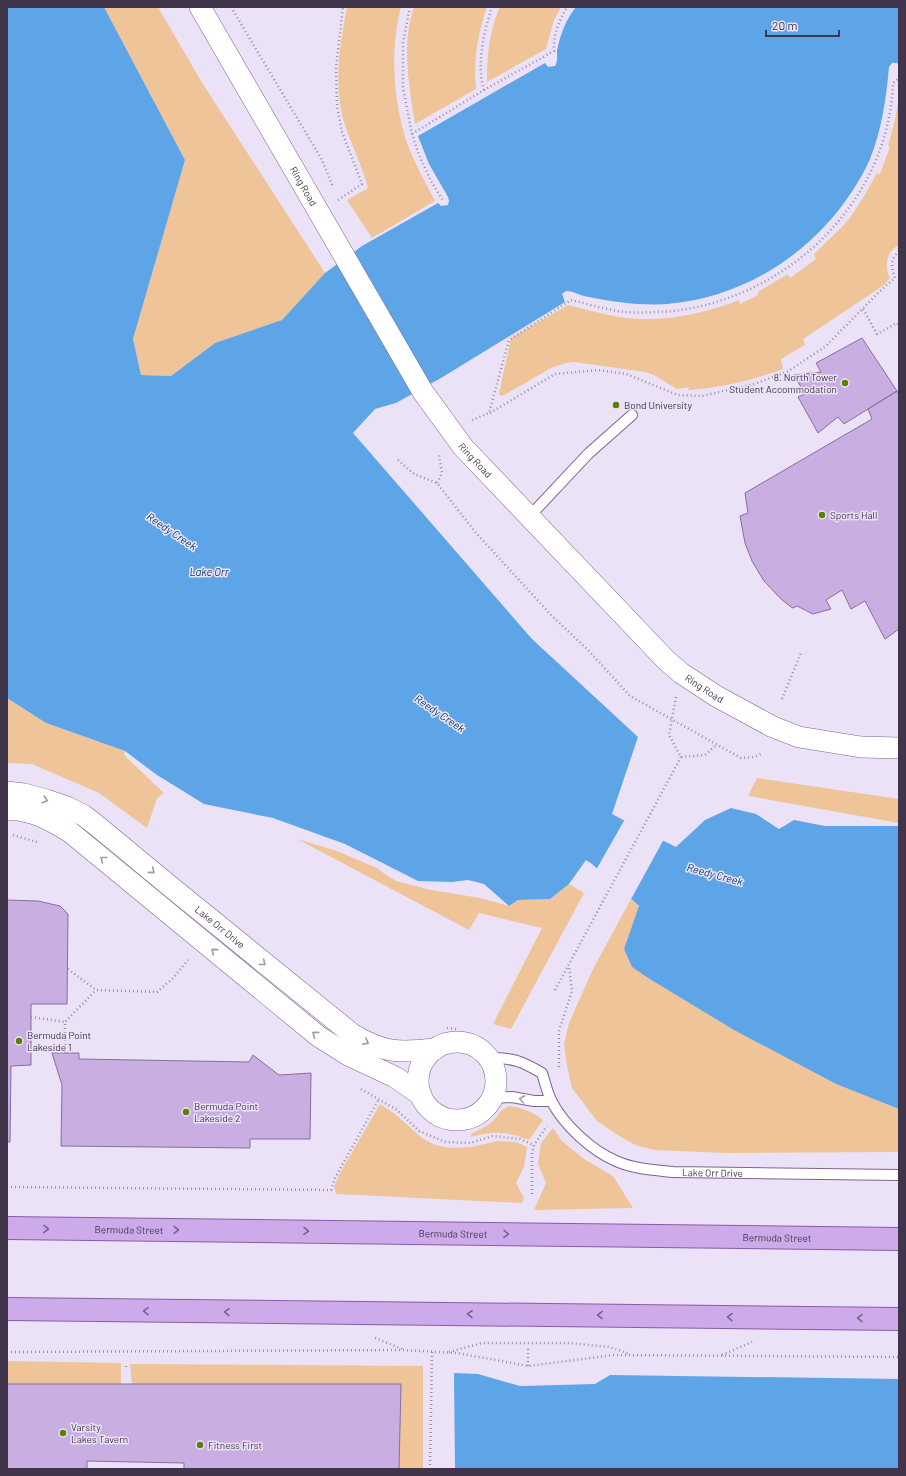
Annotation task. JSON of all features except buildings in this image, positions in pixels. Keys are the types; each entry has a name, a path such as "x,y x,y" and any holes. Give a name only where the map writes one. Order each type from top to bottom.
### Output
{"main road":[{"name":"Bermuda Street","path":"7,1228 899,1238"},
{"path":"7,1309 899,1319"}],"street":[{"name":"Ring Road","path":"200,7 423,392 463,447 529,517 666,660 716,696 773,726 799,737 861,746 899,748"},
{"name":"Lake Orr Drive","path":"7,792 39,798 67,807 96,825 339,1025 361,1040 378,1048 391,1051 402,1052 435,1049"},
{"path":"7,810 25,812 55,823 70,832 318,1036 348,1055 395,1077 421,1095"},
{"path":"457,1041 470,1043 481,1049 490,1058 495,1068 497,1078 496,1088 493,1098 485,1109 474,1117 462,1120 449,1120 437,1115 427,1107 418,1087 420,1070 423,1062 435,1049 445,1043 457,1041"}],"lane":[{"path":"529,517 588,454 632,415"},
{"name":"Lake Orr Drive","path":"490,1058 507,1058 516,1060 542,1073 551,1101 568,1126 590,1145 616,1161 645,1169 673,1172 899,1176"},
{"path":"493,1098 512,1097 534,1101 551,1101"}],"path":[{"path":"231,7 322,160 334,192"},
{"path":"336,196 338,200 362,184 342,132 337,106 336,68 343,7"},
{"path":"410,7 403,42 403,88 412,134 419,155 431,181 444,202"},
{"path":"484,90 481,70 485,36 492,7"},
{"path":"412,134 484,90 554,51 553,42 560,20 567,7"},
{"path":"489,413 509,340 571,300 624,312 673,311 695,307 730,297 766,281 809,252 851,207 869,178 888,128 893,98 893,83 899,78"},
{"path":"468,421 489,413 555,374 598,370 626,374 678,395 702,396 754,384 787,372 826,346 879,292 895,278 891,268 894,256 899,251"},
{"path":"863,310 877,334 897,323 899,326"},
{"path":"436,450 439,455 442,473 437,483"},
{"path":"398,460 414,474 437,483 476,533 552,616 589,651 630,696 741,758 754,757 763,753"},
{"path":"782,699 801,653"},
{"path":"681,672 669,735 681,758"},
{"path":"681,758 705,755 716,745"},
{"path":"555,990 681,758"},
{"path":"68,969 96,990 156,992 173,978 188,960"},
{"path":"559,1068 559,1031 572,991 569,965"},
{"path":"65,1053 65,1022 96,990"},
{"path":"31,1017 65,1022"},
{"path":"7,1187 331,1190 335,1178 379,1098 397,1110 419,1131 445,1142 470,1143 493,1136 520,1140 534,1145"},
{"path":"532,1194 532,1153 534,1145 558,1110"},
{"path":"447,1352 482,1343 568,1343 609,1347 632,1355"},
{"path":"528,1347 528,1366"},
{"path":"7,1352 397,1350 457,1353 528,1366 614,1355 899,1357"},
{"path":"430,1469 432,1352"}],"shaded area":[{"path":"104,7 158,7 201,81 325,273 282,320 215,343 171,376 141,375 133,339 185,160"},
{"path":"347,7 401,7 395,40 394,57 394,74 398,108 409,148 435,201 372,238 347,200 368,188 344,122 339,94 338,79 340,50"},
{"path":"414,7 487,7 477,47 475,68 476,89 415,124 407,65 408,36"},
{"path":"500,7 559,7 560,9 554,20 546,49 487,82 489,44 493,25"},
{"path":"899,97 899,245 891,251 887,260 887,269 890,278 884,285 803,339 805,345 781,359 783,369 737,383 688,390 689,387 677,389 654,375 645,372 574,362 551,368 504,395 501,396 499,394 511,338 568,305 613,316 634,319 665,318 695,314 739,300 740,304 758,295 758,292 788,274 790,278 816,259 814,254 849,219 877,173 880,174 890,147 888,146"},
{"path":"7,698 46,723 125,751 124,755 164,793 157,798 147,828 99,793 32,764 7,763"},
{"path":"757,778 899,799 899,823 748,796"},
{"path":"297,839 337,851 377,868 396,881 431,890 480,898 509,906 518,900 550,899 569,884 584,893 511,1029 493,1024 542,928 479,913 469,930"},
{"path":"631,899 639,907 624,949 632,967 734,1030 836,1084 899,1109 899,1152 725,1153 654,1150 635,1145 597,1121 572,1088 564,1044 569,1023 593,969"},
{"path":"380,1104 395,1114 422,1138 435,1145 452,1148 471,1147 497,1141 516,1142 527,1147 524,1167 516,1183 524,1198 522,1203 336,1194 334,1187 339,1175"},
{"path":"509,1106 527,1110 543,1120 529,1140 514,1135 500,1133 471,1137 471,1134 491,1123 501,1111"},
{"path":"553,1128 562,1141 584,1159 613,1176 633,1208 534,1210 546,1183 538,1164 541,1143"},
{"path":"7,1361 121,1363 121,1384 7,1384"},
{"path":"130,1364 423,1366 423,1469 399,1469 401,1384 132,1384"}],"water":[{"name":"Lake Orr","path":"7,7 104,7 185,160 133,339 141,375 171,376 215,343 282,320 325,273 362,246 438,203 441,206 448,205 448,197 429,164 418,136 545,63 548,67 555,66 562,33 566,22 576,7 899,7 899,65 897,63 892,63 889,67 883,114 878,136 870,159 854,189 834,215 816,236 795,254 772,270 747,283 722,293 695,300 667,304 637,304 598,299 566,291 562,294 565,302 441,378 396,403 375,409 353,433 532,639 638,737 612,814 676,847 705,820 731,808 756,814 779,829 794,820 825,826 899,826 899,1109 836,1084 734,1030 632,967 624,949 639,906 586,860 569,884 550,899 518,900 509,906 484,884 468,880 452,882 418,881 345,844 273,818 204,804 157,775 125,751 46,723 7,698"},
{"path":"454,1373 478,1374 520,1386 595,1384 610,1375 899,1379 899,1469 455,1469"}],"pier":[{"path":"625,819 664,839 630,901 596,870"}],"place":[{"name":"8. North Tower Student Accommodation","path":"845,383"},
{"name":"Bond University","path":"616,405"},
{"name":"Sports Hall","path":"822,515"},
{"name":"Bermuda Point Lakeside 1","path":"19,1041"},
{"name":"Bermuda Point Lakeside 2","path":"186,1112"},
{"name":"Varsity Lakes Tavern","path":"63,1433"},
{"name":"Fitness First","path":"200,1445"}],"water label":[{"name":"Reedy Creek","path":"172,531"},
{"name":"Reedy Creek","path":"440,713"},
{"name":"Reedy Creek","path":"715,874"}]}
